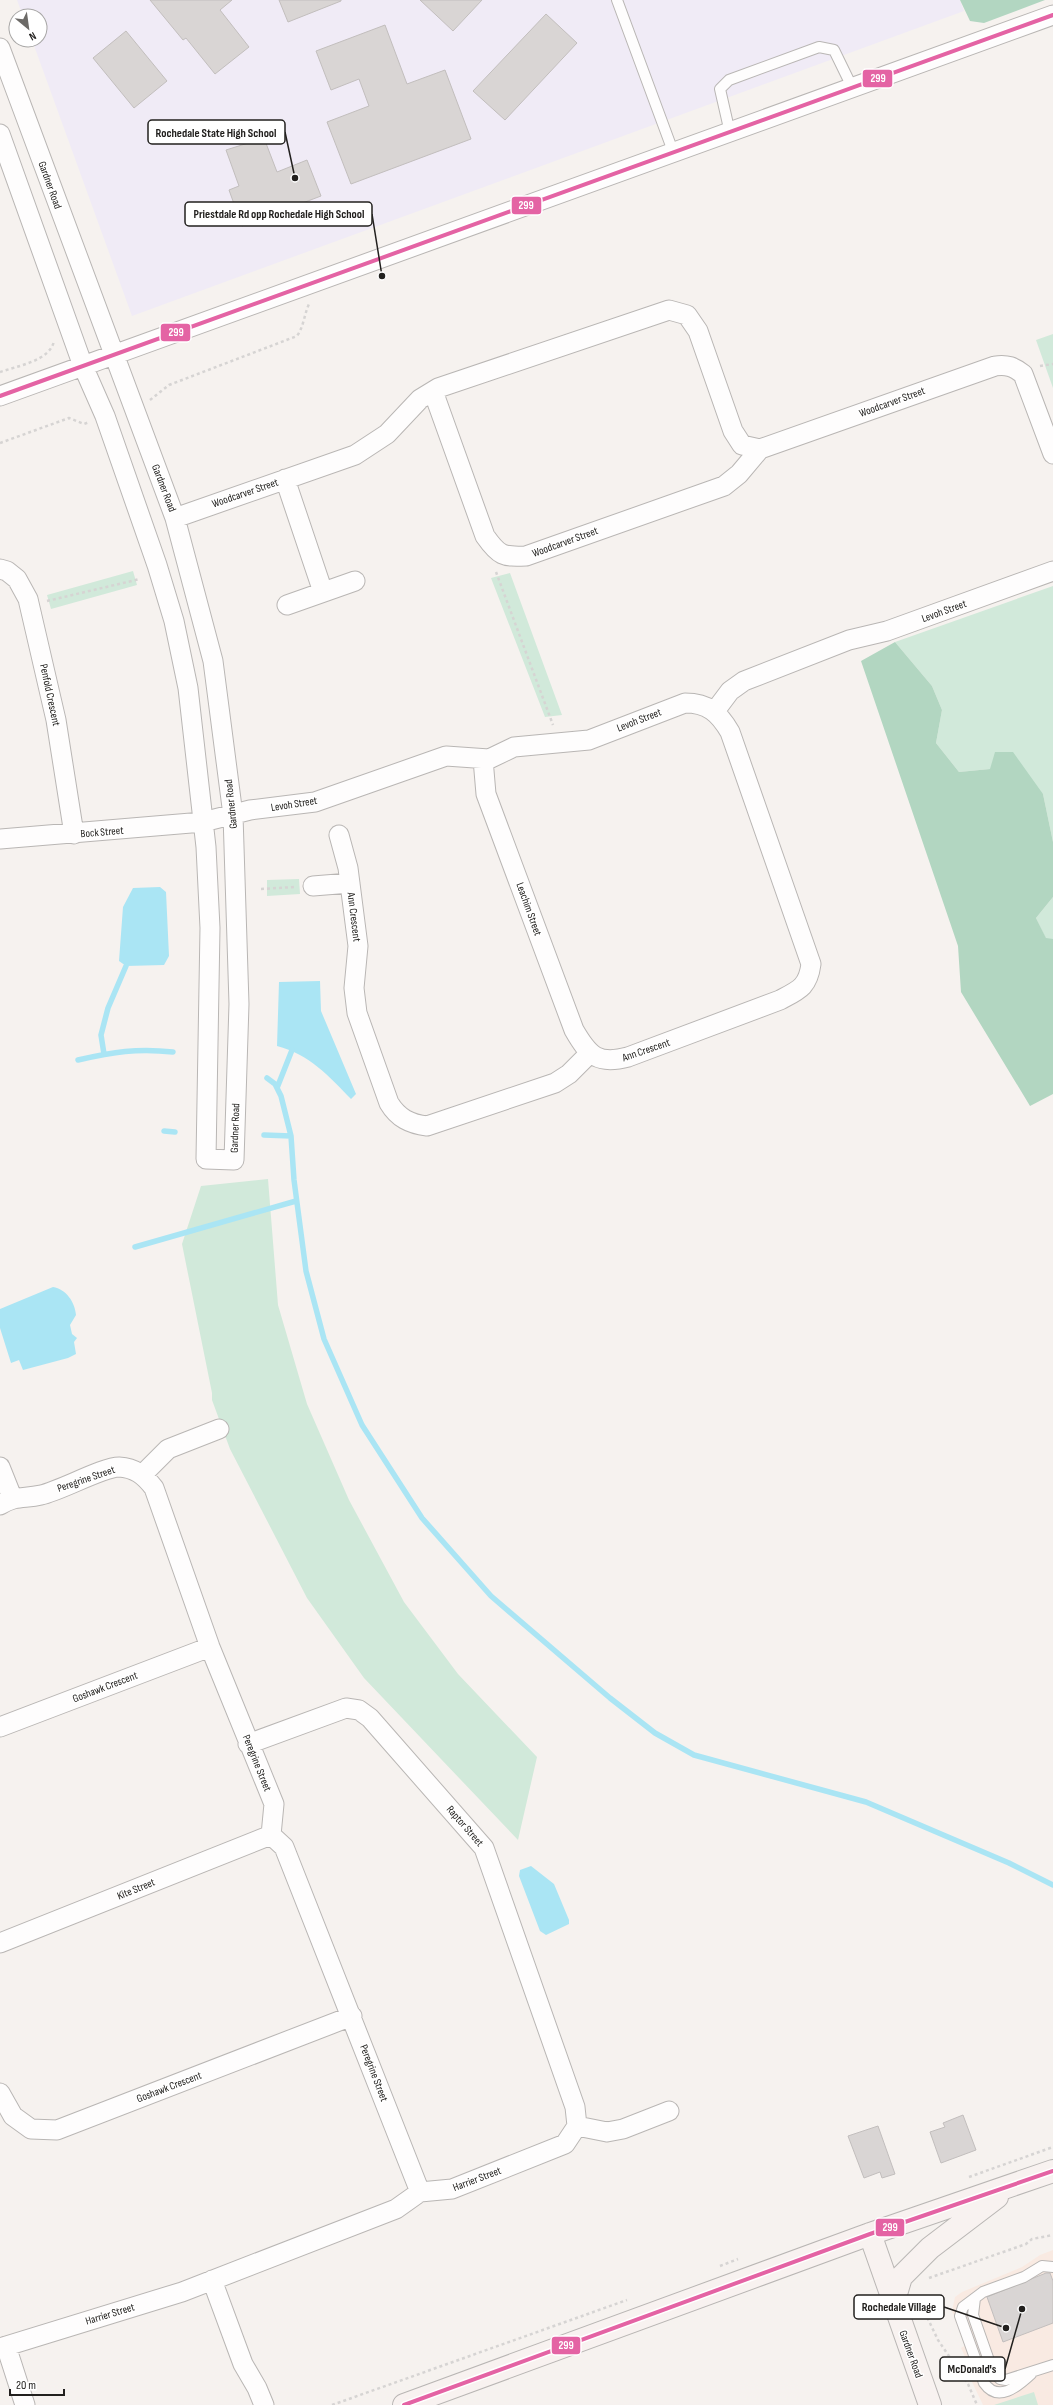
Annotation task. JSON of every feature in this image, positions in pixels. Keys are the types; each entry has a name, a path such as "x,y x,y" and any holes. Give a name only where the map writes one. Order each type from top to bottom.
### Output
{"main road":[{"path":"404,2405 870,2234 1053,2171"},
{"path":"893,2304 901,2277 905,2272 953,2229 1018,2182"},
{"name":"Gardner Road","path":"870,2234 893,2304 930,2405"}],"street":[{"path":"0,396 674,154 1053,15"},
{"name":"Gardner Road","path":"0,48 175,518 212,661 234,815 240,1004 234,1160 206,1159 210,928 203,822 188,688 174,621 157,565 105,416 83,366 0,134"},
{"name":"Woodcarver Street","path":"175,518 355,455 387,434 420,399 433,391 669,310 687,315 698,331 733,431 742,445 760,449"},
{"name":"Woodcarver Street","path":"433,391 485,536 494,549 505,557 526,556 724,486 739,474 760,449 1004,364 1014,367 1023,374 1053,454"},
{"path":"284,480 324,592"},
{"name":"Penfold Crescent","path":"0,569 7,571 17,579 28,599 56,720 74,834"},
{"name":"Levoh Street","path":"203,822 250,810 315,802 446,756 488,759 514,747 589,740 685,703 697,703 715,711 730,691 744,682 849,640 888,631 1053,572"},
{"path":"287,605 355,581"},
{"name":"Ann Crescent","path":"339,835 346,856 358,946 354,988 356,1013 389,1103 394,1112 403,1120 416,1125 428,1126 555,1083 569,1074 590,1053 604,1061 628,1057 780,1000 803,988 810,976 811,964 730,732 722,718 715,711"},
{"name":"Leachim Street","path":"483,759 486,794 574,1030 582,1044 590,1053"},
{"name":"Bock Street","path":"0,839 203,822"},
{"name":"Ann Crescent","path":"313,886 350,883"},
{"path":"143,1474 168,1449 218,1429"},
{"path":"0,1467 6,1501"},
{"name":"Peregrine Street","path":"6,1501 41,1495 116,1467 130,1468 143,1474 154,1488 210,1647 248,1744 274,1804 271,1835 284,1848 352,2016 420,2192"},
{"name":"Goshawk Crescent","path":"0,1727 210,1647"},
{"name":"Raptor Street","path":"248,1744 346,1708 359,1710 370,1718 484,1848 575,2107 577,2126"},
{"name":"Kite Street","path":"0,1943 271,1835"},
{"name":"Goshawk Crescent","path":"0,2093 13,2116 31,2129 57,2130 352,2016"},
{"path":"577,2126 607,2132 623,2129 669,2111"},
{"name":"Harrier Street","path":"25,2405 3,2347 182,2292 396,2209 420,2192 452,2189 565,2144 577,2126"},
{"path":"212,2280 243,2364 257,2388 264,2405"}],"lane":[{"path":"617,0 674,154"},
{"path":"730,133 720,89 729,80 819,47 834,50 853,89"},
{"path":"1032,2373 1019,2385 1007,2391 996,2393 989,2390 984,2383 960,2316 963,2307 983,2292 1024,2277 1042,2266 1053,2267"},
{"path":"975,2298 973,2315 993,2372 1000,2379 1006,2380 1032,2373 1053,2365"}],"path":[{"path":"133,406 153,399 169,385 297,336 302,328 304,314 317,283"},
{"path":"0,372 42,357 50,350 54,342 54,337"},
{"path":"0,443 69,418 84,424 105,416"},
{"path":"493,569 497,573 554,725"},
{"path":"28,599 39,598 49,602 140,579"},
{"path":"261,889 313,886"},
{"path":"964,2179 1053,2147"},
{"path":"926,2279 1026,2244 1032,2239 1053,2234"},
{"path":"714,2268 742,2258"},
{"path":"916,2291 919,2304 935,2334 968,2384 977,2405"},
{"path":"332,2405 630,2299"}],"shaded area":[{"path":"17,0 960,0 964,11 132,316 35,48 48,48 48,8 20,8"},
{"path":"1053,2250 1053,2405 983,2405 964,2365 968,2363 961,2348 966,2345 952,2311 955,2297 962,2292 1022,2267 1040,2255"}],"green space":[{"path":"960,0 1045,0 984,23 970,21"},
{"path":"1053,334 1053,388 1036,340"},
{"path":"133,571 137,585 51,609 47,595"},
{"path":"510,573 562,715 545,717 491,578"},
{"path":"1053,586 1053,842 1043,794 990,769 959,772 936,743 942,710 932,686 895,642"},
{"path":"895,642 932,686 942,710 936,743 959,772 990,769 995,752 1013,752 1043,794 1053,842 1053,897 1036,918 1046,938 1053,939 1053,1094 1030,1106 961,992 958,946 861,661"},
{"path":"299,879 300,894 267,896 267,880"},
{"path":"1053,897 1053,939 1046,939 1036,918"},
{"path":"268,1179 278,1305 307,1404 349,1500 404,1602 458,1674 537,1757 518,1840 364,1678 307,1598 230,1449 212,1400 212,1393 182,1244 201,1186"},
{"path":"1034,2392 1038,2405 994,2405"}],"water":[{"path":"160,887 166,892 169,956 164,965 126,966 119,961 123,907 133,888"},
{"path":"320,981 321,1011 356,1094 351,1099 335,1082 309,1060 299,1054 277,1046 279,982"},
{"path":"53,1287 66,1293 74,1305 76,1315 70,1325 72,1334 77,1338 74,1342 76,1354 68,1358 23,1370 19,1360 11,1363 0,1328 0,1309"},
{"path":"531,1866 554,1884 569,1920 569,1924 546,1935 540,1931 519,1876 520,1870"}],"building":[{"path":"150,0 232,0 220,10 249,47 215,74 186,38 183,40"},
{"path":"279,0 341,0 341,1 288,22"},
{"path":"420,0 482,0 453,31"},
{"path":"546,14 577,43 505,120 473,91"},
{"path":"385,25 407,84 445,70 471,139 351,184 327,122 369,106 359,79 331,90 316,51"},
{"path":"126,31 167,81 134,108 93,58"},
{"path":"264,138 277,172 307,160 321,196 242,226 229,190 239,186 226,150"},
{"path":"963,2115 976,2150 941,2163 930,2132 945,2127 943,2123"},
{"path":"878,2126 895,2174 882,2178 880,2172 864,2178 848,2136"},
{"path":"1046,2273 1050,2273 1053,2281 1053,2323 1003,2342 987,2297"}],"waterway":[{"path":"104,1054 101,1035 108,1008 126,966"},
{"path":"78,1060 136,1051 148,1050 173,1052"},
{"path":"277,1088 292,1050"},
{"path":"267,1078 275,1084 281,1096 291,1136 294,1180 306,1271 324,1339 362,1425 422,1518 491,1596 610,1698 655,1733 694,1755 866,1802 1009,1863 1053,1885"},
{"path":"164,1131 175,1132"},
{"path":"264,1135 291,1136"},
{"path":"135,1247 296,1201"}],"transit line":[{"name":"299","path":"0,396 1053,15"},
{"name":"299","path":"404,2405 870,2234 1053,2171"}],"place":[{"name":"Rochedale State High School","path":"295,178"},
{"name":"Priestdale Rd opp Rochedale High School","path":"382,276"},
{"name":"McDonald's","path":"1022,2309"},
{"name":"Rochedale Village","path":"1006,2328"}]}
